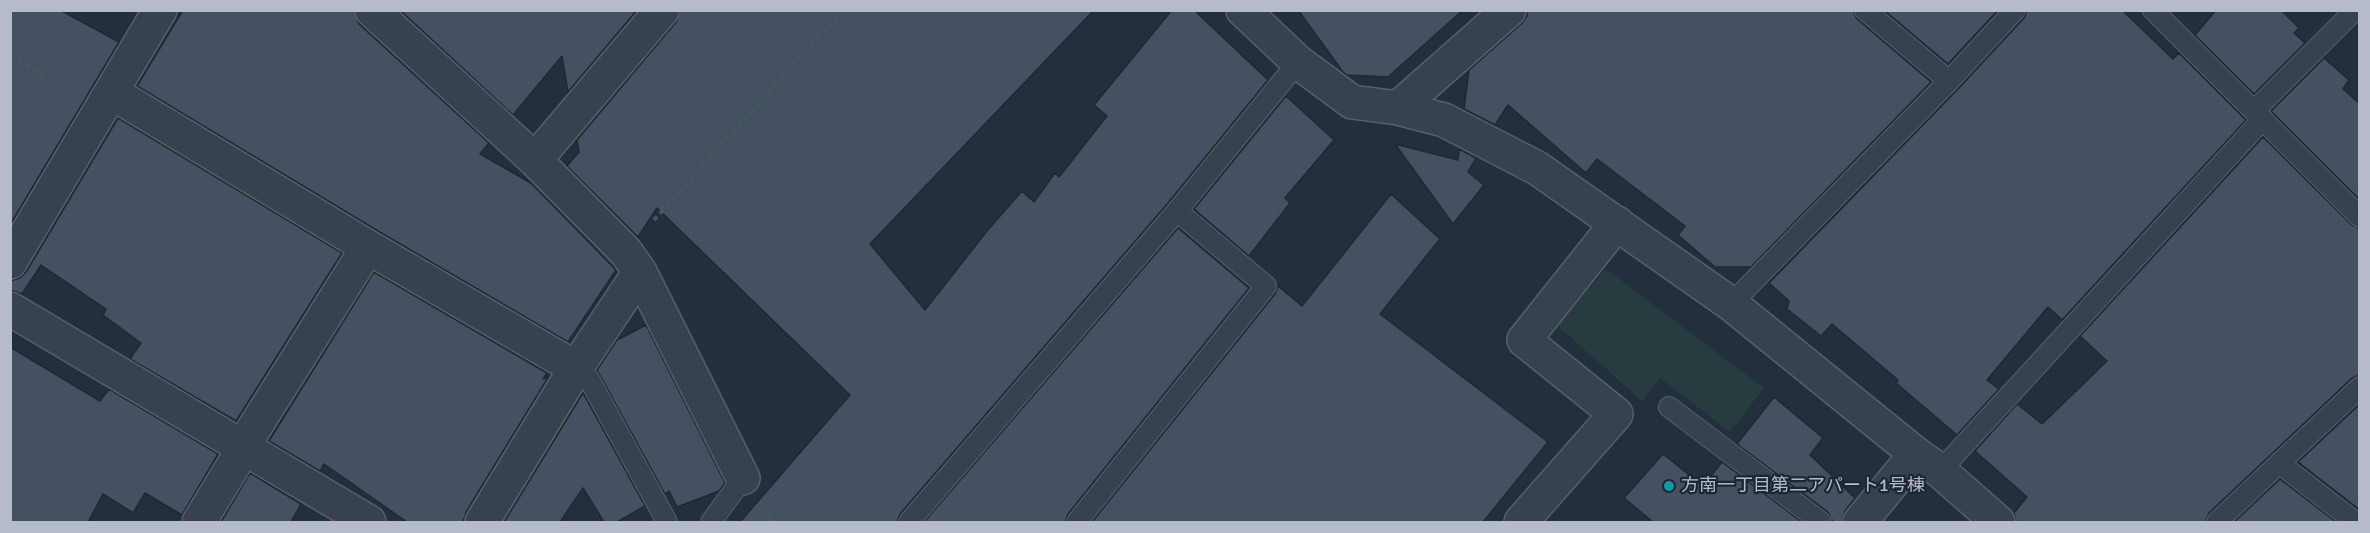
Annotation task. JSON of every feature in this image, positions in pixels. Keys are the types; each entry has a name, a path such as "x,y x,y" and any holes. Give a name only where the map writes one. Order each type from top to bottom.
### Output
{"street":[{"path":"10,262 160,10"},
{"path":"372,10 536,160 633,262 743,478"},
{"path":"536,160 662,10"},
{"path":"1243,10 1298,62 1352,102 1398,108 1444,120 1537,168 1731,304 1928,462 1998,522"},
{"path":"1398,108 1509,10"},
{"path":"106,101 368,247 576,368"},
{"path":"1521,522 1617,414 1524,340 1617,223"},
{"path":"199,522 253,430 368,247"},
{"path":"482,522 576,368 633,262"},
{"path":"10,309 369,522"},
{"path":"1860,522 1928,462"}],"lane":[{"path":"1865,10 1949,81"},
{"path":"1731,304 1949,81 2015,10"},
{"path":"2153,10 2360,217"},
{"path":"1928,462 2259,115 2355,10"},
{"path":"909,522 1177,211 1298,62"},
{"path":"1077,522 1266,286 1177,211"},
{"path":"576,368 589,379 667,522"},
{"path":"2217,522 2360,387"},
{"path":"1669,407 1821,522"},
{"path":"2279,463 2355,522"},
{"path":"711,522 743,478"}],"path":[{"path":"633,262 843,10"},
{"path":"10,55 106,101"}],"green space":[{"path":"1606,269 1764,388 1730,432 1660,378 1642,401 1557,325"}],"building":[{"path":"10,10 60,10 119,42 10,225"},
{"path":"183,10 354,10 359,24 489,143 480,154 531,183 616,270 568,342 137,86"},
{"path":"400,10 637,10 568,92 562,56 513,115"},
{"path":"680,10 1094,10 870,244 925,310 987,231 1022,191 1034,202 1055,173 1059,177 1107,116 1094,105 1172,10 1194,10 1268,80 1168,203 900,514 897,522 740,522 850,395 657,208 638,237 567,166 579,152 577,140 676,22"},
{"path":"1298,10 1463,10 1388,77 1347,75"},
{"path":"1527,10 1853,10 1857,19 1931,82 1751,267 1715,267 1678,235 1685,226 1597,159 1586,173 1508,105 1495,125 1464,109 1469,70 1521,24 1527,16"},
{"path":"1884,10 1998,10 1948,64"},
{"path":"2027,10 2122,10 2173,59 2179,53 2246,120 2062,320 2048,307 1987,380 1999,389 1957,435 1896,383 1898,380 1832,324 1821,336 1787,309 1789,301 1769,283 1958,89 2024,18"},
{"path":"2216,10 2281,10 2299,28 2294,33 2305,43 2254,94 2195,35"},
{"path":"2324,58 2349,80 2343,89 2360,104 2360,200 2271,111"},
{"path":"1286,96 1334,140 1285,198 1290,203 1249,256 1194,209"},
{"path":"118,118 342,253 236,421 130,359 141,343 103,315 106,309 41,265 22,294 10,290 10,281 20,278 26,272"},
{"path":"2263,137 2352,225 2360,229 2360,375 2352,378 2209,513 2205,522 2016,522 2014,513 2027,497 1975,451 2017,404 2042,424 2107,361 2080,336"},
{"path":"1395,144 1458,160 1459,149 1476,158 1468,172 1484,185 1453,224"},
{"path":"1391,194 1440,239 1380,314 1548,442 1483,522 1092,522 1275,294 1278,286 1302,306"},
{"path":"1178,228 1249,288 1068,514 1065,522 924,522"},
{"path":"374,272 547,373 543,379 549,376 466,512 463,522 407,522 324,464 320,471 269,441"},
{"path":"646,325 725,483 719,491 677,507 669,491 665,494 597,370 617,340"},
{"path":"10,347 100,401 109,389 218,454 182,515 145,493 133,513 103,494 88,522 10,522"},
{"path":"583,393 645,506 617,522 604,522 583,488 560,522 504,522"},
{"path":"1774,397 1823,438 1810,455 1855,498 1845,511 1842,522 1833,522 1828,512 1737,444"},
{"path":"2360,404 2360,510 2298,462"},
{"name":"方南一丁目第二アパート1号棟","path":"1663,454 1703,486 1722,462 1802,522 1653,522 1624,498"},
{"path":"250,473 301,504 291,522 221,522"},
{"path":"2280,479 2336,522 2234,522"}],"place":[{"name":"方南一丁目第二アパート1号棟","path":"1669,486"}]}
